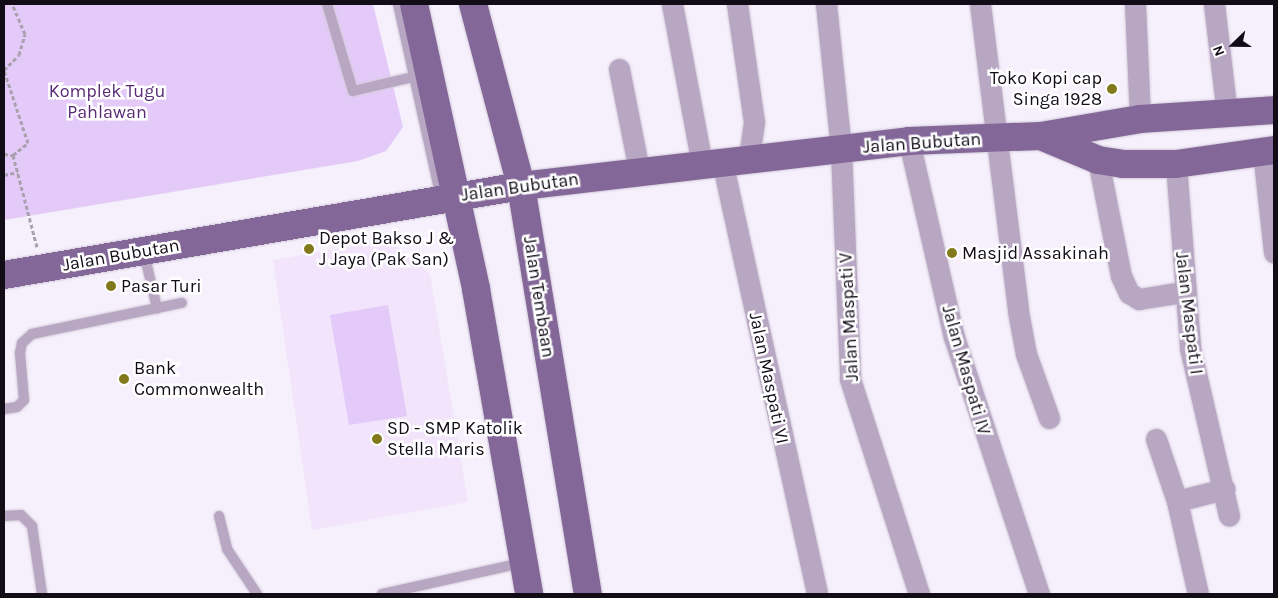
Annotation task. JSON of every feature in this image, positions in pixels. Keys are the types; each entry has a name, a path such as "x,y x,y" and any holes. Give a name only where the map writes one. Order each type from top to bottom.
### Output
{"main road":[{"path":"414,4 423,74 529,594"},
{"name":"Jalan Tembaan","path":"472,4 520,186 588,594"},
{"name":"Jalan Bubutan","path":"4,275 144,252 449,197 639,170 841,150 909,141 1040,136 1140,119 1274,110"},
{"name":"Jalan Bubutan","path":"1040,136 1098,160 1176,164 1269,151"}],"street":[{"name":"Jalan Maspati VI","path":"672,4 817,594"},
{"path":"738,4 754,122 749,158"},
{"name":"Jalan Maspati V","path":"826,4 841,150 850,379 919,594"},
{"path":"980,4 1021,324 1048,418"},
{"path":"1135,4 1140,119"},
{"path":"1214,4 1227,114"},
{"path":"619,68 639,170"},
{"name":"Jalan Maspati IV","path":"909,141 956,346 1039,594"},
{"path":"1269,151 1274,252"},
{"path":"1098,160 1121,276 1129,293 1139,299 1183,292"},
{"name":"Jalan Maspati I","path":"1176,164 1183,292 1190,348 1229,516"},
{"path":"1156,439 1177,501 1198,594"},
{"path":"1177,501 1224,488"}],"lane":[{"path":"328,4 353,91 423,74 398,4"},
{"path":"144,252 157,308"},
{"path":"4,409 24,400 20,353 22,343 32,334 182,303"},
{"path":"4,516 21,515 32,526 42,594"},
{"path":"219,516 227,549 257,594"},
{"path":"382,594 523,563"}],"path":[{"path":"4,154 14,155 28,143 4,70 19,55 25,34 12,4"},
{"path":"14,155 42,268"},
{"path":"4,175 18,172"}],"shaded area":[{"name":"SD - SMP Katolik Stella Maris","path":"389,240 430,274 468,502 312,530 273,260"}],"green space":[{"name":"Komplek Tugu Pahlawan","path":"4,4 373,4 403,127 386,151 358,161 4,220"},
{"path":"388,305 407,416 349,425 330,315"}],"place":[{"name":"Toko Kopi cap Singa 1928","path":"1112,89"},
{"name":"Depot Bakso J & J Jaya (Pak San)","path":"309,249"},
{"name":"Masjid Assakinah","path":"952,253"},
{"name":"Pasar Turi","path":"111,286"},
{"name":"Bank Commonwealth","path":"124,379"},
{"name":"SD - SMP Katolik Stella Maris","path":"377,439"}]}
